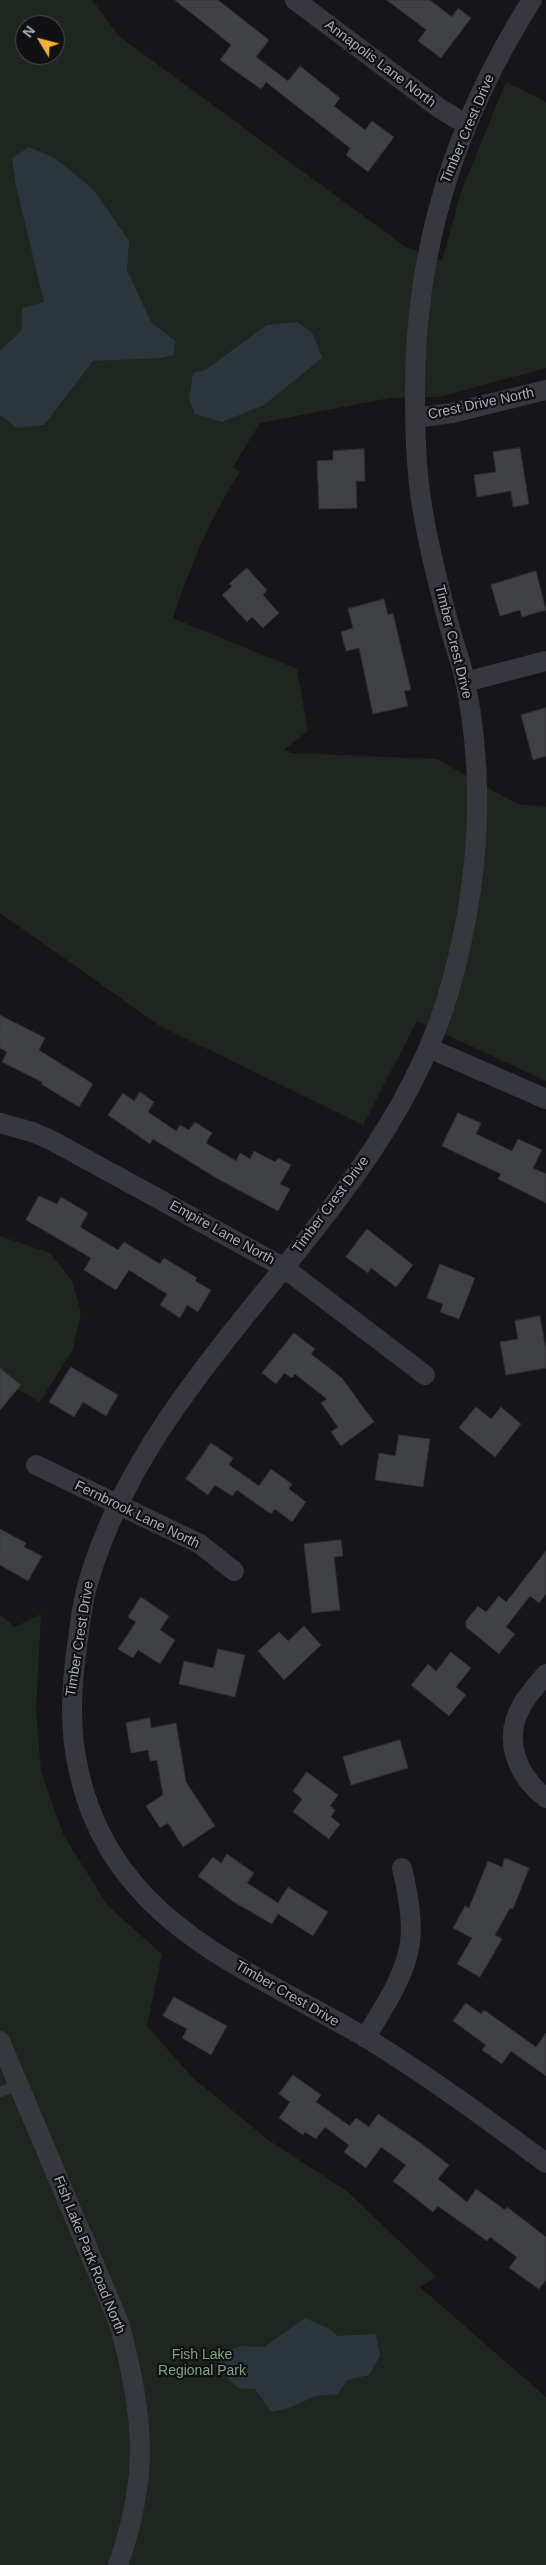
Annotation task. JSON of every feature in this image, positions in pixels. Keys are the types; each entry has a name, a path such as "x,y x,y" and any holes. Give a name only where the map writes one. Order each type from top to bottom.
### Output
{"street":[{"name":"Annapolis Lane North","path":"295,0 439,108 466,125"},
{"name":"Timber Crest Drive","path":"532,0 511,34 466,125 443,187 421,280 414,354 418,482 423,514 465,682 478,784 476,860 466,925 449,992 429,1048 370,1154 160,1428 137,1467 103,1537 85,1589 71,1704 72,1737 78,1769 91,1814 110,1850 127,1876 149,1902 181,1929 217,1954 297,2002 365,2038 446,2090 546,2163"},
{"name":"Crest Drive North","path":"415,418 452,413 546,390"},
{"path":"465,682 546,661"},
{"path":"429,1048 546,1099"},
{"name":"Empire Lane North","path":"0,1123 32,1132 51,1140 283,1267 425,1375"},
{"name":"Fernbrook Lane North","path":"36,1465 200,1544 234,1572"},
{"path":"546,1674 522,1706 513,1734 514,1754 520,1769 535,1789 546,1798"},
{"path":"365,2038 388,1999 403,1967 411,1935 409,1901 402,1868"},
{"name":"Fish Lake Park Road North","path":"0,2041 9,2089 119,2323 131,2366 140,2432 140,2476 127,2540 118,2565"}],"green space":[{"path":"0,0 92,0 119,36 404,246 442,261 461,192 506,82 546,102 546,368 439,397 390,398 260,423 233,467 240,472 210,525 186,580 173,618 297,669 308,731 285,749 291,753 437,759 517,804 546,807 546,1081 417,1021 363,1125 160,1026 0,913"},
{"path":"0,1236 50,1253 72,1281 81,1312 73,1349 40,1402 0,1380"},
{"name":"Fish Lake Regional Park","path":"41,1614 36,1710 41,1772 64,1836 108,1906 162,1954 147,2026 192,2077 267,2139 348,2192 437,2277 420,2287 546,2397 546,2565 0,2565 0,1615 15,1627"}],"shaded area":[{"path":"29,147 56,159 93,189 129,241 127,270 151,322 175,341 174,355 160,358 93,361 44,425 17,428 0,415 0,351 22,330 22,308 44,302 16,186 12,158"},
{"path":"298,322 313,334 322,358 264,405 222,422 195,414 189,399 193,373 205,370 267,325"},
{"path":"305,2318 328,2328 338,2336 376,2334 380,2356 369,2375 347,2380 338,2394 316,2396 286,2409 271,2412 255,2389 238,2388 227,2377 220,2362 227,2350 241,2346 264,2347"}],"building":[{"path":"175,0 218,0 269,40 256,57 288,81 300,66 340,98 334,106 365,130 372,121 394,137 368,172 346,155 350,148 266,82 261,89 220,60 231,45"},
{"path":"387,0 430,0 452,17 458,8 471,18 441,58 418,41 426,30"},
{"path":"520,448 529,504 513,507 511,491 477,497 474,475 496,472 493,452"},
{"path":"364,449 365,481 356,481 357,508 319,509 317,461 333,460 333,451"},
{"path":"247,568 267,590 263,595 279,613 263,628 252,617 247,622 222,595 232,586 229,584"},
{"path":"536,571 546,610 522,617 520,610 500,616 491,585"},
{"path":"384,599 388,615 393,613 411,690 404,691 408,706 373,714 359,648 346,651 341,632 353,628 348,609"},
{"path":"546,708 546,756 533,760 521,715"},
{"path":"0,1015 45,1038 39,1050 93,1084 79,1107 41,1084 42,1082 2,1062 7,1052 0,1048"},
{"path":"140,1092 154,1102 148,1112 176,1131 180,1125 189,1130 195,1122 212,1133 206,1143 236,1161 240,1153 250,1159 254,1151 275,1162 278,1158 291,1165 280,1184 290,1189 278,1211 218,1179 153,1139 150,1144 108,1115 123,1093 134,1101"},
{"path":"458,1113 481,1123 476,1134 512,1151 518,1139 542,1150 533,1168 546,1174 546,1203 498,1179 501,1174 442,1146"},
{"path":"39,1196 57,1204 61,1197 88,1213 80,1227 118,1250 124,1242 160,1264 164,1258 197,1278 195,1281 211,1290 198,1312 187,1305 180,1318 160,1305 167,1294 129,1270 116,1290 84,1270 91,1258 26,1220"},
{"path":"367,1229 413,1265 396,1287 371,1268 368,1273 346,1257"},
{"path":"440,1264 475,1278 459,1319 440,1312 443,1304 427,1298"},
{"path":"540,1316 546,1350 546,1368 506,1375 500,1342 518,1339 515,1321"},
{"path":"294,1333 315,1349 311,1354 342,1378 374,1422 341,1446 331,1432 338,1427 321,1403 327,1399 295,1374 292,1378 284,1373 276,1384 262,1373"},
{"path":"71,1367 118,1395 106,1416 83,1402 74,1417 49,1402"},
{"path":"0,1368 21,1385 0,1410"},
{"path":"476,1407 491,1419 501,1407 521,1424 495,1457 459,1428"},
{"path":"399,1435 430,1439 423,1487 375,1480 379,1453 395,1456"},
{"path":"211,1443 233,1458 229,1465 259,1486 271,1469 292,1484 289,1489 306,1502 292,1522 275,1509 271,1514 237,1490 232,1496 215,1485 208,1495 186,1479"},
{"path":"0,1529 26,1543 24,1547 42,1556 28,1581 0,1565"},
{"path":"341,1540 343,1556 334,1557 340,1610 312,1613 304,1544"},
{"path":"546,1551 546,1594 539,1603 530,1596 506,1627 515,1634 499,1654 466,1627 466,1621 478,1606 486,1612 499,1596 506,1602"},
{"path":"141,1597 169,1616 160,1630 175,1640 160,1664 138,1650 133,1658 118,1649 136,1622 128,1617"},
{"path":"304,1626 321,1645 284,1680 258,1651 279,1632 288,1641"},
{"path":"218,1649 245,1655 235,1697 179,1684 184,1661 213,1668"},
{"path":"451,1652 471,1668 456,1687 466,1695 449,1716 411,1685 428,1664 436,1671"},
{"path":"150,1718 151,1728 176,1723 186,1782 215,1826 183,1847 168,1823 160,1828 146,1806 163,1795 157,1760 150,1761 148,1750 131,1753 126,1723"},
{"path":"400,1740 408,1768 351,1785 343,1757"},
{"path":"307,1772 338,1795 330,1806 335,1810 331,1817 340,1824 329,1839 293,1812 302,1799 293,1791"},
{"path":"227,1854 254,1873 247,1883 278,1903 288,1887 328,1912 313,1936 278,1914 272,1924 234,1902 198,1876 213,1857 221,1863"},
{"path":"505,1858 529,1868 513,1909 510,1908 495,1935 502,1939 480,1977 457,1964 472,1938 453,1928 465,1906 469,1908 488,1861 502,1867"},
{"path":"174,1997 227,2026 211,2055 182,2038 187,2029 163,2016"},
{"path":"466,2003 481,2014 484,2010 536,2047 546,2033 546,2076 511,2051 502,2064 482,2050 486,2045 453,2021"},
{"path":"293,2075 321,2095 316,2102 350,2126 356,2118 369,2127 378,2114 422,2144 449,2165 438,2179 467,2202 476,2189 505,2210 507,2207 546,2237 546,2280 539,2289 509,2268 517,2257 490,2237 487,2241 438,2206 433,2212 393,2181 406,2165 381,2147 366,2168 344,2152 349,2145 325,2127 316,2139 305,2132 303,2135 279,2118 290,2102 279,2094"}]}
